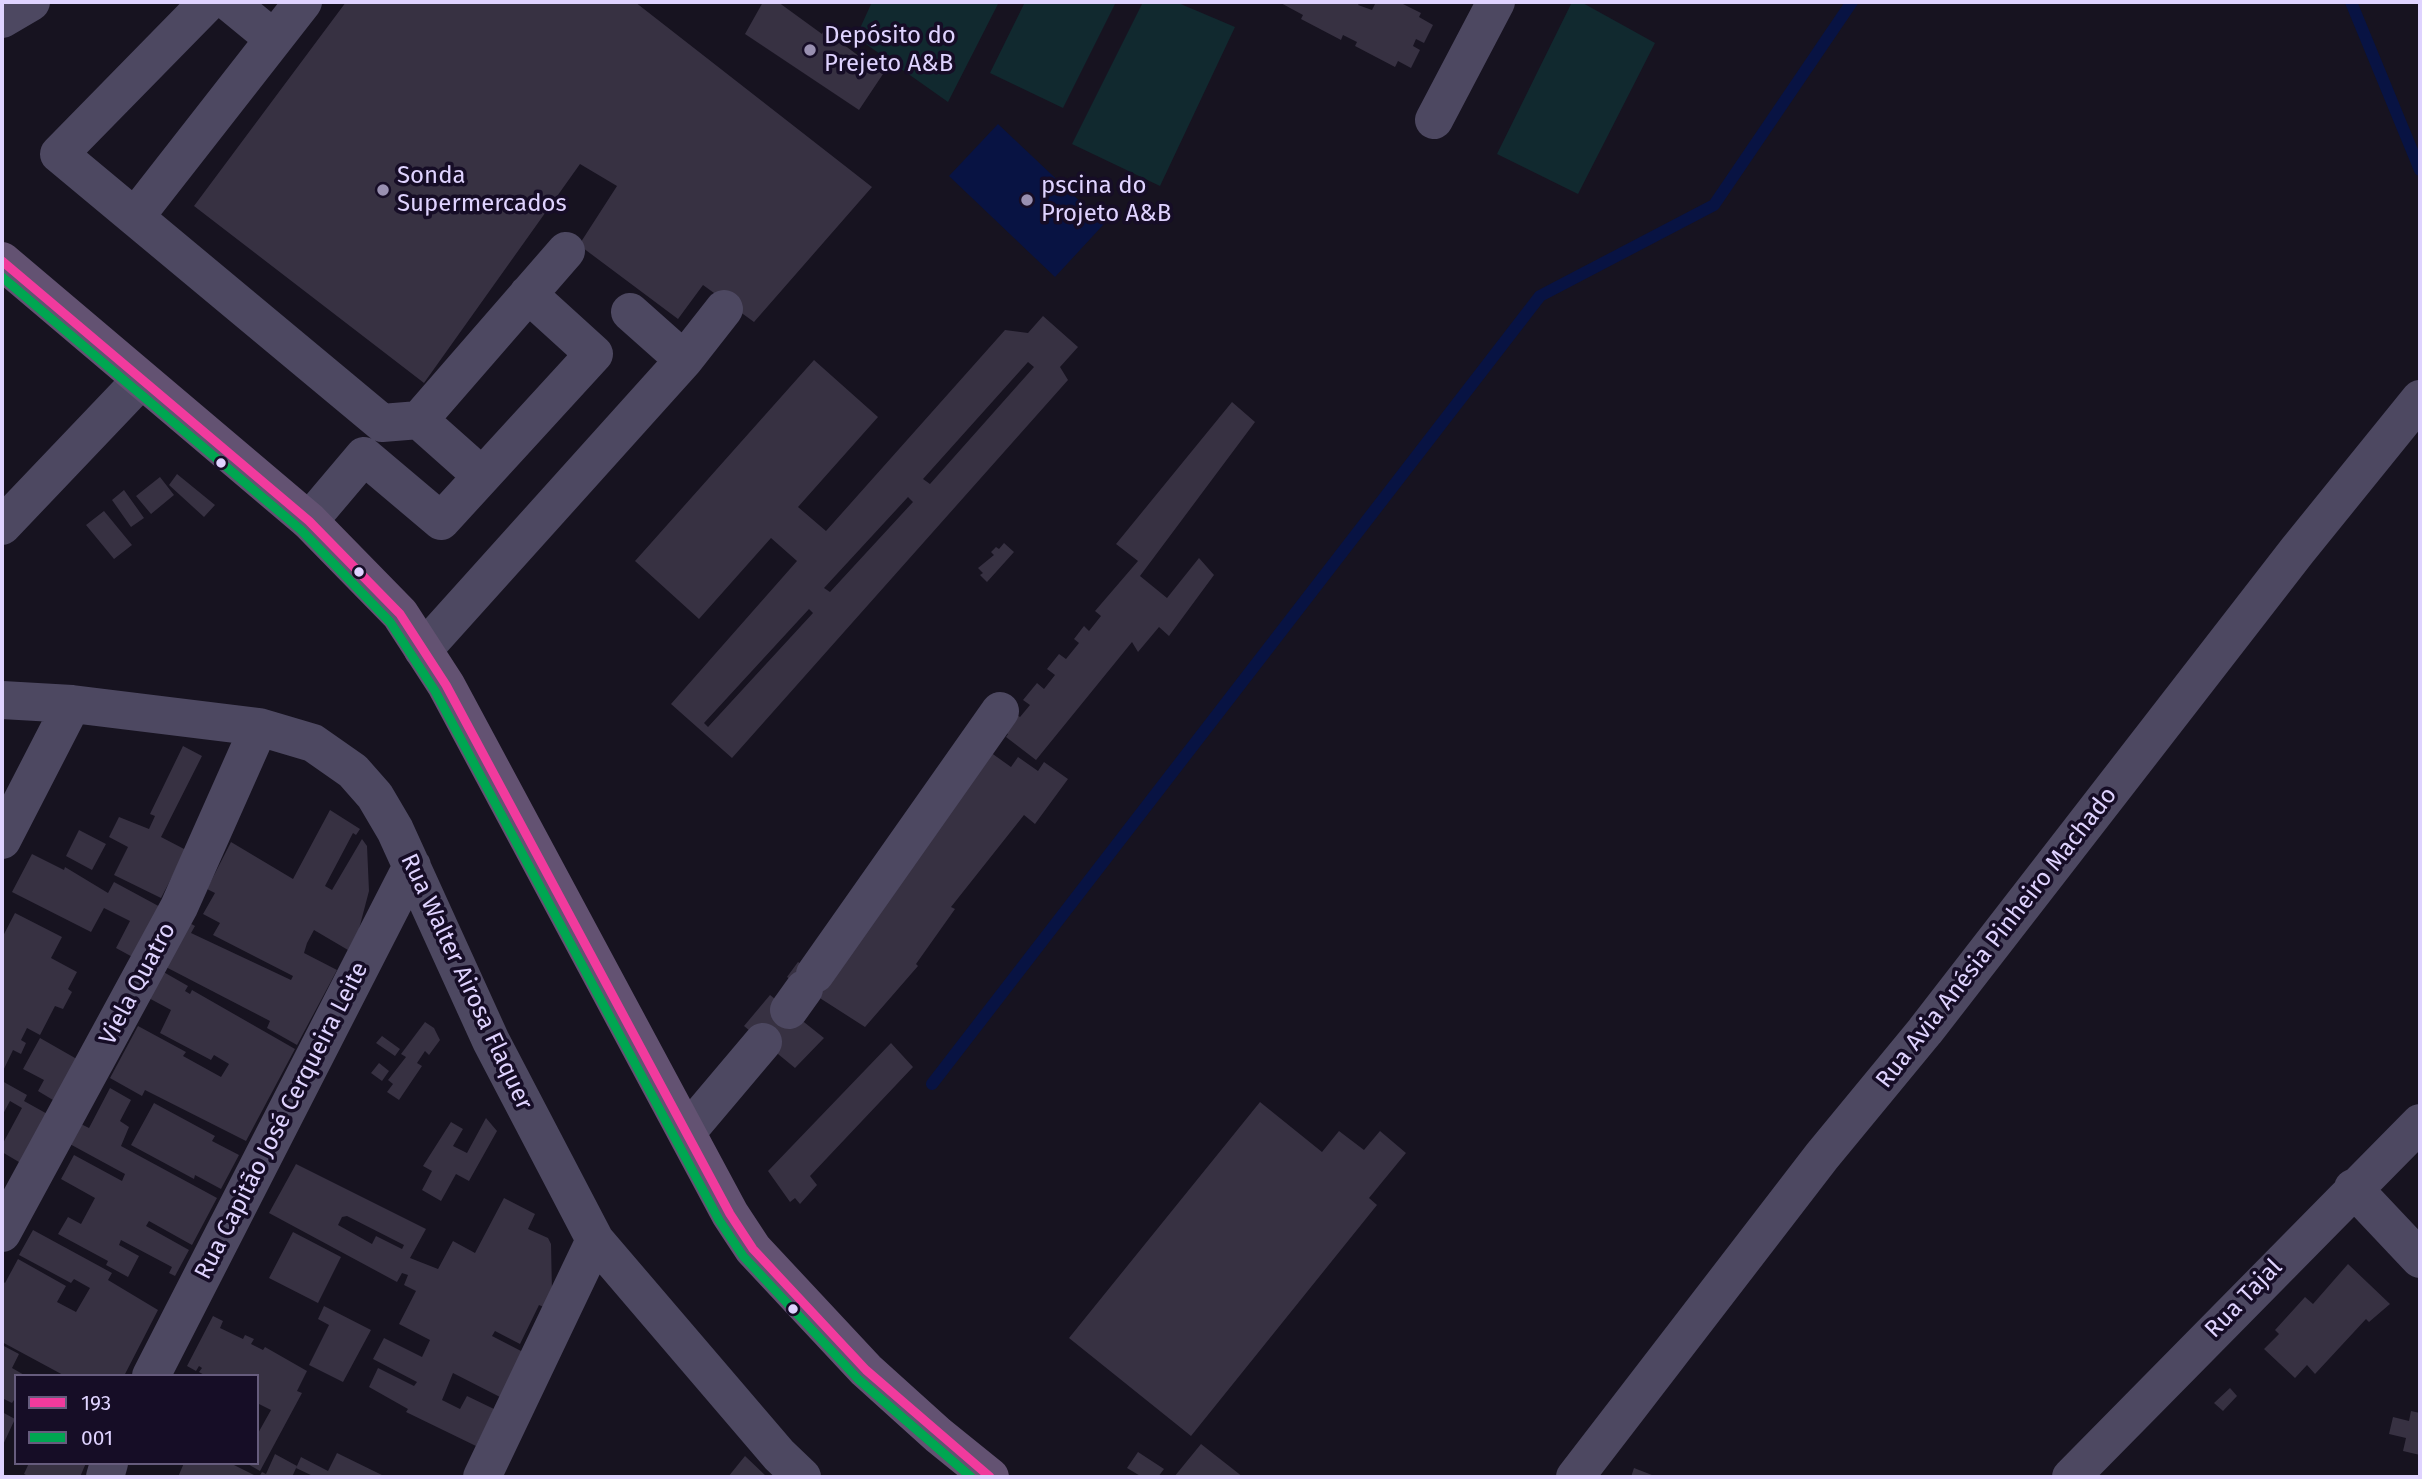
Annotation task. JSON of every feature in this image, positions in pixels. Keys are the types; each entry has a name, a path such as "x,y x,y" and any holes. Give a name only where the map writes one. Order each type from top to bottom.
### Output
{"main road":[{"path":"2,261 309,522 400,614 446,685 730,1214 784,1285 866,1370 938,1436 990,1477"}],"street":[{"path":"2,19 31,2"},
{"path":"208,2 59,154 382,423 419,420 566,251"},
{"path":"229,2 274,39"},
{"path":"135,217 303,2"},
{"path":"1434,120 1496,2"},
{"path":"309,522 364,456 441,521 594,354 528,294"},
{"path":"423,650 684,359 724,309"},
{"path":"630,312 684,359"},
{"path":"2,526 141,380"},
{"name":"Rua Avia Anésia Pinheiro Machado","path":"1575,1477 1822,1156 1925,1031 2297,551 2420,398"},
{"path":"419,420 482,476"},
{"name":"Rua Walter Airosa Flaquer","path":"2,700 72,704 260,727 313,743 353,771 374,796 412,866 491,1041 595,1240 779,1455 802,1477"},
{"path":"2,840 72,704"},
{"path":"803,991 1000,711"},
{"name":"Viela Quatro","path":"2,1233 179,907 260,727"},
{"name":"Rua Capitão José Cerqueira Leite","path":"152,1374 412,866"},
{"path":"687,1132 764,1042"},
{"name":"Rua Tajal","path":"2071,1477 2420,1123"},
{"path":"2353,1188 2420,1259"},
{"path":"482,1477 595,1240"}],"green space":[{"path":"872,2 999,2 948,102 856,37"},
{"path":"1025,2 1116,2 1063,108 990,73"},
{"path":"1143,2 1176,2 1235,27 1160,186 1072,144"},
{"path":"1572,2 1581,2 1655,43 1578,194 1497,154"}],"shaded area":[{"name":"pscina do Projeto A&B","path":"998,124 1104,224 1055,277 949,176"}],"building":[{"name":"Sonda Supermercados","path":"346,2 635,2 872,187 754,322 703,285 678,319 579,245 617,186 580,164 424,383 194,206"},
{"name":"Depósito do Prejeto A&B","path":"763,2 778,2 822,34 824,30 883,74 859,110 745,34"},
{"path":"1279,2 1360,2 1358,5 1372,10 1376,2 1399,2 1421,13 1419,17 1433,25 1424,43 1416,39 1413,46 1420,50 1411,68 1398,61 1395,67 1355,46 1357,42 1343,35 1341,40 1301,19 1303,15"},
{"path":"1043,316 1078,347 1060,367 1068,380 732,758 671,704 797,561 771,538 699,619 635,561 814,360 878,417 798,507 826,531 1005,330 1028,333","holes":["1028,362 1034,367 930,484 923,479","908,497 913,502 830,592 824,588","809,609 813,613 708,727 704,723"]},
{"path":"1232,402 1255,422 1140,576 1167,598 1199,558 1214,575 1169,636 1159,627 1138,652 1132,642 1036,760 1006,737 1008,734 1000,728 1013,712 1020,717 1030,705 1023,700 1037,683 1044,689 1055,675 1047,669 1059,654 1066,659 1079,643 1074,639 1084,626 1089,631 1101,616 1095,611 1138,561 1116,544"},
{"path":"177,474 215,505 204,517 169,485"},
{"path":"160,477 174,495 151,514 136,496"},
{"path":"124,490 144,518 131,527 112,500"},
{"path":"104,511 132,545 114,559 86,525"},
{"path":"1004,543 1014,552 987,582 980,575 983,573 978,568 994,555 991,552 996,547 999,549"},
{"path":"183,746 202,756 161,837 186,850 161,898 114,875 128,847 109,837 119,817 149,829 155,816 150,814"},
{"path":"983,747 1011,767 1018,757 1038,771 1044,762 1068,779 1035,824 1024,815 951,907 955,909 916,964 918,966 865,1027 787,977 798,962 818,976"},
{"path":"330,810 360,829 356,835 353,833 325,886 332,890 362,839 367,846 369,891 359,929 348,950 314,930 307,943 304,953 337,970 297,1045 267,1028 270,1021 162,965 186,921 195,926 191,933 291,980 293,976 213,935 220,923 203,914 215,893 207,889 231,842 293,879"},
{"path":"79,830 106,844 92,870 66,856"},
{"path":"32,854 64,870 65,867 108,893 114,882 164,909 138,960 116,948 130,921 104,908 91,932 12,892"},
{"path":"15,913 62,937 51,958 77,972 68,989 72,992 63,1009 55,1006 40,1035 27,1028 21,1040 26,1043 21,1054 13,1050 2,1073 2,938"},
{"path":"160,970 188,986 185,991 190,994 192,990 295,1049 246,1141 145,1090 142,1096 110,1078 138,1026 186,1052 183,1056 221,1077 229,1064 214,1055 211,1060 160,1033 171,1010 145,996"},
{"path":"770,995 824,1038 795,1068 744,1026"},
{"path":"425,1022 434,1028 440,1040 429,1055 425,1051 417,1063 422,1066 399,1100 387,1092 393,1084 388,1080 406,1057 401,1054"},
{"path":"382,1036 400,1049 395,1056 376,1043"},
{"path":"40,1038 82,1062 58,1103 38,1091 44,1080 23,1069"},
{"path":"891,1043 913,1067 810,1176 817,1185 800,1204 795,1198 790,1202 768,1171"},
{"path":"379,1063 389,1071 382,1081 371,1073"},
{"path":"2,1081 27,1095 24,1101 51,1116 24,1165 2,1152 2,1145 22,1108 10,1101 2,1116"},
{"path":"110,1088 131,1100 120,1121 129,1127 121,1146 217,1198 192,1245 149,1221 146,1226 189,1250 175,1276 169,1273 172,1267 121,1240 119,1245 139,1256 128,1277 106,1265 108,1261 58,1234 68,1217 81,1224 95,1198 61,1179 74,1155 122,1181 125,1174 68,1143 79,1123 89,1128"},
{"path":"1260,1102 1322,1152 1339,1131 1364,1150 1380,1131 1406,1153 1369,1198 1377,1205 1191,1436 1069,1338"},
{"path":"154,1103 215,1136 212,1141 239,1155 221,1189 195,1175 194,1179 131,1145"},
{"path":"486,1118 497,1131 469,1181 456,1174 441,1201 422,1190 432,1171 423,1166 451,1122 463,1129 453,1146 467,1153"},
{"path":"296,1164 426,1229 410,1258 438,1269 453,1241 475,1253 504,1198 535,1214 528,1229 548,1238 551,1244 552,1293 546,1308 539,1305 520,1344 495,1331 492,1336 523,1352 500,1397 453,1373 442,1400 460,1409 467,1396 494,1409 476,1446 406,1412 408,1409 369,1387 378,1368 414,1386 417,1382 373,1359 384,1338 422,1357 430,1340 399,1324 416,1291 404,1285 408,1275 402,1273 397,1282 269,1213","holes":["347,1216 404,1245 402,1249 376,1236 372,1244 338,1225 342,1217"]},
{"path":"33,1230 112,1273 108,1280 158,1310 125,1374 61,1374 2,1342 2,1281 5,1283 18,1259 66,1286 57,1302 76,1312 90,1288 74,1279 71,1283 19,1255"},
{"path":"293,1232 341,1257 318,1303 269,1278"},
{"path":"2348,1264 2390,1304 2369,1322 2366,1319 2315,1374 2307,1365 2295,1378 2264,1349 2279,1334 2275,1330 2305,1297 2313,1304"},
{"path":"324,1306 371,1330 343,1382 309,1365 329,1325 318,1319"},
{"path":"213,1316 223,1321 220,1328 243,1339 245,1335 254,1339 251,1344 263,1350 265,1347 307,1371 297,1391 302,1393 260,1471 250,1465 259,1465 259,1431 271,1410 259,1404 259,1374 202,1374 199,1372 202,1368 199,1366 196,1371 187,1366"},
{"path":"2,1345 19,1354 12,1368 22,1374 14,1374 12,1403 2,1398"},
{"path":"2230,1388 2237,1396 2223,1411 2214,1403"},
{"path":"2411,1411 2420,1413 2420,1455 2403,1451 2406,1438 2389,1434 2393,1417 2409,1421"},
{"path":"2,1412 14,1418 14,1421 2,1447"},
{"path":"1201,1444 1243,1477 1174,1477"},
{"path":"1138,1452 1164,1469 1158,1477 1142,1477 1127,1468"},
{"path":"337,1453 386,1477 315,1477 296,1468 301,1457 328,1471"},
{"path":"275,1454 297,1466 292,1477 259,1477 262,1472 266,1474"},
{"path":"745,1456 767,1477 728,1477"},
{"path":"28,1465 85,1465 80,1477 30,1477 24,1474"},
{"path":"183,1465 234,1465 258,1477 178,1477"},
{"path":"1634,1468 1657,1477 1631,1477"}],"waterway":[{"path":"932,1084 1540,296 1714,205 1852,2"},
{"path":"2351,2 2420,170"}],"transit line":[{"name":"193","path":"2,261 309,521 400,614 446,685 730,1214 753,1249 866,1370 990,1477"},
{"name":"001","path":"2,277 301,530 390,622 435,691 719,1220 743,1256 858,1379 971,1477"}],"place":[{"name":"Depósito do Prejeto A&B","path":"810,50"},
{"name":"Sonda Supermercados","path":"383,190"},
{"name":"pscina do Projeto A&B","path":"1027,200"}]}
